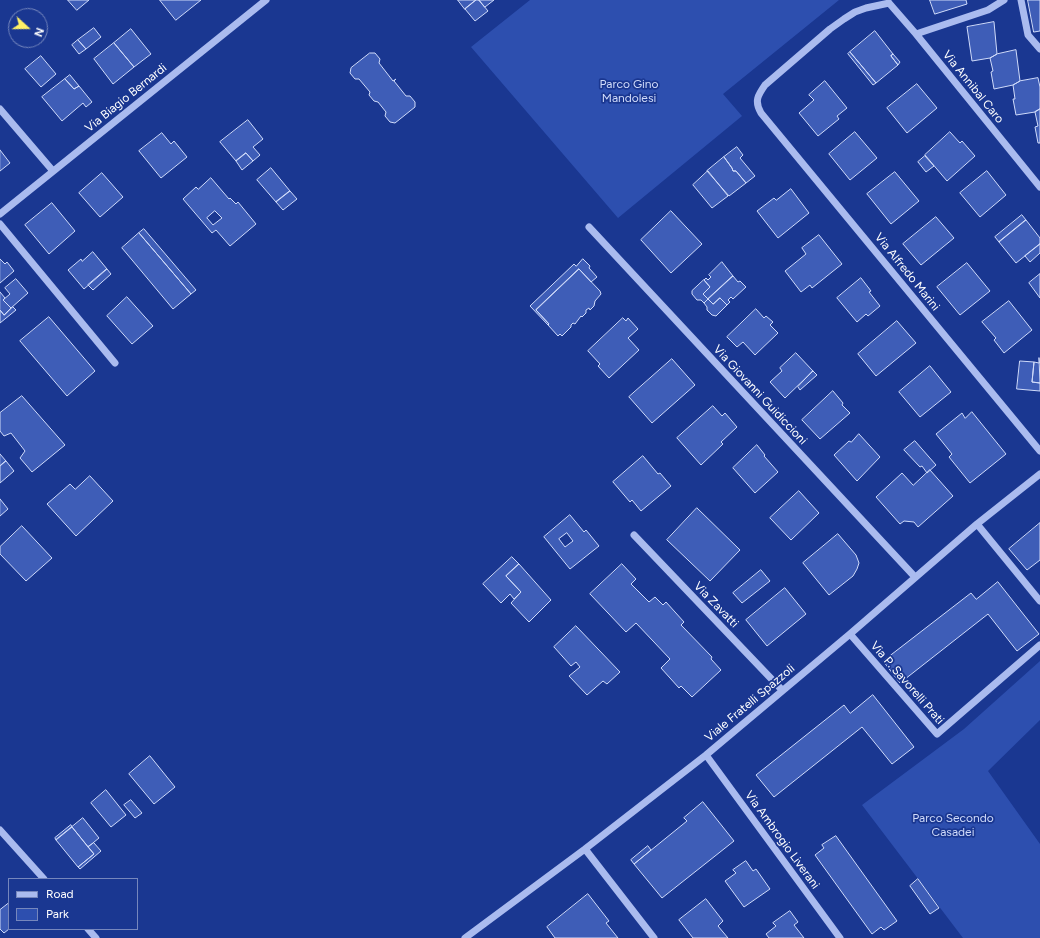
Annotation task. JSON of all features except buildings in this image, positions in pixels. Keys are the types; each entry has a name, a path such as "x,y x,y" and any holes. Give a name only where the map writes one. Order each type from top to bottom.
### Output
{"street":[{"name":"Via Biagio Bernardi","path":"0,214 266,0"},
{"path":"916,34 988,10 1004,0"},
{"path":"1021,0 1028,35 1040,49"},
{"name":"Via Annibal Caro","path":"888,1 1040,186"},
{"name":"Via Alfredo Marini","path":"888,1 855,12 830,29 765,85 757,101 757,106 761,113 1040,451"},
{"path":"0,109 53,172"},
{"path":"0,224 115,364"},
{"name":"Via Giovanni Guidiccioni","path":"589,227 916,577"},
{"name":"Viale Fratelli Spazzoli","path":"465,938 585,849 706,755 850,634 977,524 1040,474"},
{"path":"977,524 1040,601"},
{"name":"Via Zavatti","path":"634,535 782,690"},
{"name":"Via P. Savorelli Prati","path":"850,634 937,734 1040,645"},
{"name":"Via Ambrogio Liverani","path":"706,755 840,938"},
{"path":"0,830 43,878"},
{"path":"585,849 654,938"},
{"path":"89,930 96,938"}],"green space":[{"name":"Parco Gino Mandolesi","path":"530,0 839,0 723,94 742,116 618,218 471,47"},
{"name":"Parco Secondo Casadei","path":"1040,661 1040,720 988,771 1040,844 1040,938 963,938 862,805 964,729"}]}
